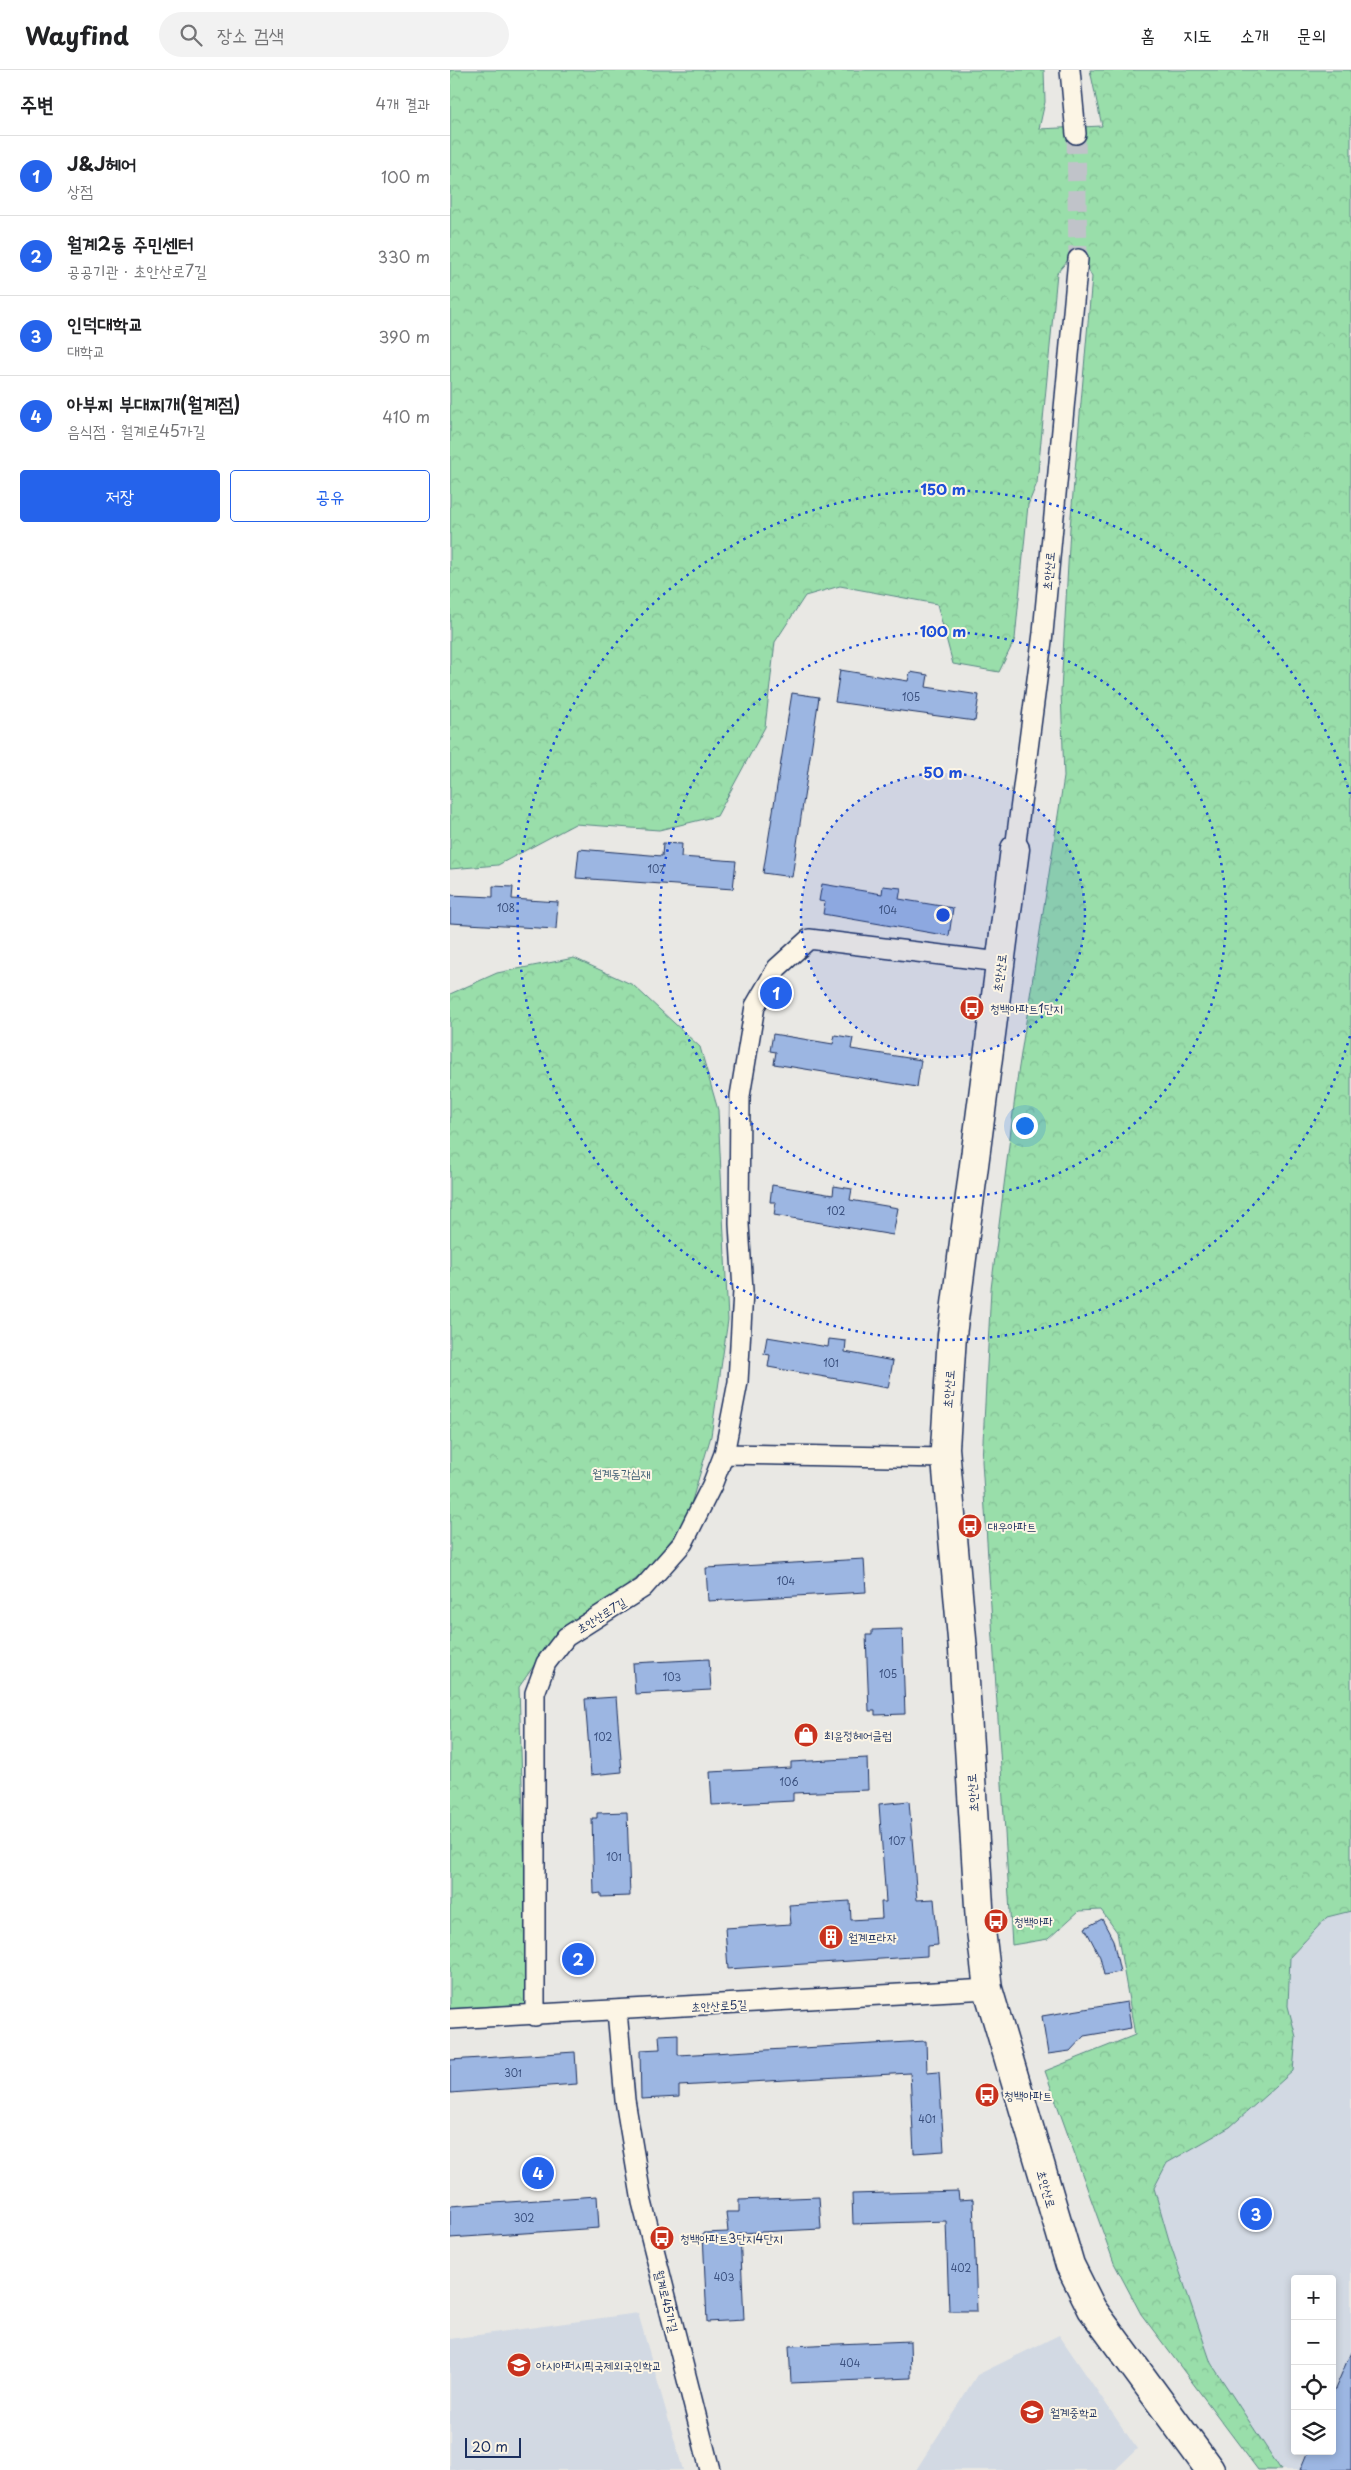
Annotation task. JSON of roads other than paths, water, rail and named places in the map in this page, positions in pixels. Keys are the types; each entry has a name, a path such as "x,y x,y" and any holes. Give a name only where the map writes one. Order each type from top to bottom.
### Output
{"street":[{"path":"1070,70 1076,134"},
{"name":"초안산로","path":"1078,258 1043,633 952,1334 945,1458 962,1650 980,1922 988,1989 1070,2265 1092,2309 1210,2470"},
{"name":"초안산로7길","path":"536,2016 535,1693 546,1663 566,1637 643,1588 684,1543 712,1485 724,1454 738,1382 743,1292 739,1224 740,1096 755,1006 777,968 809,939 1000,962"},
{"path":"724,1454 945,1458"},
{"name":"초안산로5길","path":"450,2019 536,2016 988,1989"},
{"name":"월계로45가길","path":"617,2011 625,2100 642,2202 710,2470"}],"tunnel":[{"path":"1076,134 1078,259"}],"place":[{"name":"J&J헤어","path":"776,993"},
{"name":"청백아파트1단지","path":"972,1008"},
{"name":"대우아파트","path":"970,1526"},
{"name":"최윤정헤어클럽","path":"806,1735"},
{"name":"청백아파","path":"996,1921"},
{"name":"월계프라자","path":"831,1937"},
{"name":"월계2동 주민센터","path":"578,1959"},
{"name":"청백아파트","path":"987,2095"},
{"name":"아부찌 부대찌개(월계점)","path":"538,2173"},
{"name":"인덕대학교","path":"1256,2214"},
{"name":"청백아파트3단지4단지","path":"662,2238"},
{"name":"아시아퍼시픽국제외국인학교","path":"519,2365"},
{"name":"월계중학교","path":"1032,2412"}],"park label":[{"name":"월계동각심재","path":"621,1473"}]}
